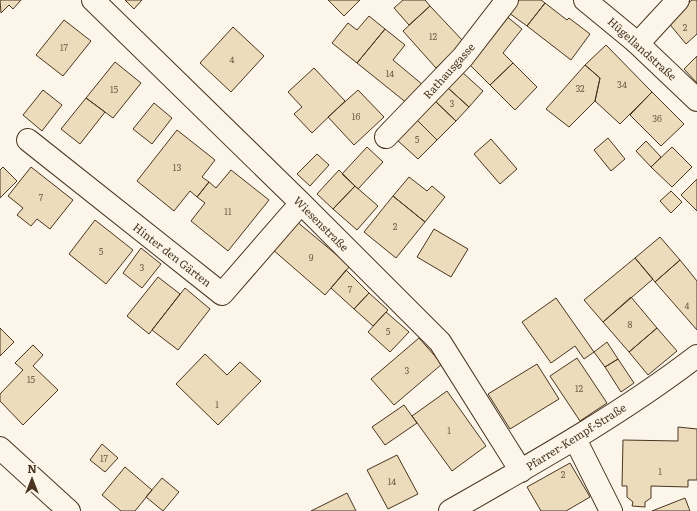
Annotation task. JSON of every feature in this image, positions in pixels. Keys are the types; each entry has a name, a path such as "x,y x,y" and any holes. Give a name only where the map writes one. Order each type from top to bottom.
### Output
{"street":[{"name":"Wiesenstraße","path":"93,0 301,203 440,342 521,471"},
{"name":"Rathausgasse","path":"386,137 463,57 507,0"},
{"name":"Hügellandstraße","path":"585,0 636,42 697,100"},
{"path":"636,42 643,38 678,0"},
{"name":"Hinter den Gärten","path":"28,140 222,294 301,203"},
{"name":"Pfarrer-Kempf-Straße","path":"450,511 575,439 667,379 697,356"},
{"path":"575,439 611,511"},
{"path":"0,448 69,511"}],"building":[{"path":"0,0 21,0 13,9 9,5 1,13"},
{"path":"125,0 142,0 134,9"},
{"path":"328,0 360,0 344,16"},
{"path":"403,0 425,0 430,6 409,25 394,8"},
{"path":"519,0 541,0 545,3 527,26 509,13"},
{"path":"692,0 697,0 697,34 686,44 667,21"},
{"path":"545,3 567,20 569,18 590,34 571,60 527,26"},
{"path":"430,6 464,42 436,68 403,31"},
{"path":"505,15 522,29 503,53 513,63 490,85 468,63"},
{"path":"369,16 385,29 357,63 332,43 348,23 357,30"},
{"path":"64,20 91,41 63,76 36,55"},
{"path":"233,27 264,56 231,92 200,63"},
{"path":"385,29 405,45 393,60 423,85 408,104 357,63"},
{"path":"606,45 652,92 620,124 595,101 600,78 585,65"},
{"path":"697,56 697,83 684,69"},
{"path":"115,62 141,83 113,118 86,98"},
{"path":"513,63 537,87 515,110 490,85"},
{"path":"585,65 600,78 595,101 569,127 546,109"},
{"path":"314,68 345,101 312,133 294,114 302,107 288,92"},
{"path":"462,72 483,91 469,107 448,88"},
{"path":"448,88 469,107 456,121 435,101"},
{"path":"43,90 62,105 42,131 23,115"},
{"path":"358,90 384,117 354,145 328,117"},
{"path":"652,92 684,124 661,146 630,115"},
{"path":"86,98 105,112 80,144 61,129"},
{"path":"435,101 456,121 437,140 417,120"},
{"path":"154,103 172,118 152,144 133,129"},
{"path":"417,120 437,140 418,159 397,140"},
{"path":"177,130 215,160 202,177 209,182 197,197 190,191 174,211 137,181"},
{"path":"608,138 625,159 611,171 594,150"},
{"path":"491,139 517,169 500,184 474,154"},
{"path":"646,141 661,157 651,167 636,151"},
{"path":"367,147 383,162 358,189 342,174"},
{"path":"672,147 692,167 672,187 651,167"},
{"path":"317,154 329,165 310,186 297,174"},
{"path":"3,167 17,181 0,198 0,170"},
{"path":"31,167 73,200 50,229 37,219 31,226 17,215 23,208 8,196"},
{"path":"231,170 269,200 228,251 191,221 205,203 197,197 209,182 216,188"},
{"path":"339,170 355,186 333,209 317,194"},
{"path":"409,177 427,191 432,186 445,197 425,222 393,196"},
{"path":"697,179 697,211 681,195"},
{"path":"355,186 378,206 357,230 333,209"},
{"path":"671,191 682,202 671,213 660,201"},
{"path":"393,196 425,222 396,258 364,232"},
{"path":"95,220 133,250 106,284 69,254"},
{"path":"296,221 350,266 325,295 272,249"},
{"path":"434,229 468,249 451,277 417,257"},
{"path":"660,237 680,260 655,282 635,258"},
{"path":"141,248 161,264 142,288 123,273"},
{"path":"635,258 653,279 603,322 584,300"},
{"path":"680,260 697,281 697,330 655,282"},
{"path":"346,270 369,293 354,309 331,288"},
{"path":"158,277 180,294 149,334 127,316"},
{"path":"185,288 210,309 178,350 152,330"},
{"path":"369,293 388,310 373,326 354,309"},
{"path":"631,297 657,328 629,352 603,322"},
{"path":"556,298 594,352 584,359 575,346 551,363 522,322"},
{"path":"386,312 409,332 390,352 368,332"},
{"path":"0,328 14,342 0,356"},
{"path":"657,328 677,351 648,375 629,352"},
{"path":"419,338 442,364 394,405 371,379"},
{"path":"607,342 618,359 605,367 594,352"},
{"path":"33,345 43,355 33,366 58,390 23,425 0,401 0,394 23,370 15,363"},
{"path":"205,354 227,375 240,362 261,381 218,425 176,384"},
{"path":"577,358 607,403 580,421 550,376"},
{"path":"618,359 634,383 621,392 605,367"},
{"path":"537,364 559,399 510,429 488,394"},
{"path":"447,391 486,446 452,471 412,416"},
{"path":"404,405 417,423 385,445 372,427"},
{"path":"678,427 697,429 697,480 688,480 688,487 651,486 651,498 645,502 645,507 632,506 633,502 627,497 627,486 622,486 623,440 678,441"},
{"path":"102,444 118,458 105,472 90,460"},
{"path":"397,455 418,494 388,509 367,470"},
{"path":"570,463 590,497 566,511 541,511 527,487"},
{"path":"125,467 152,490 135,511 121,511 102,495"},
{"path":"162,478 179,492 163,511 146,497"},
{"path":"347,493 356,511 311,511"},
{"path":"685,498 690,511 652,511"}]}
